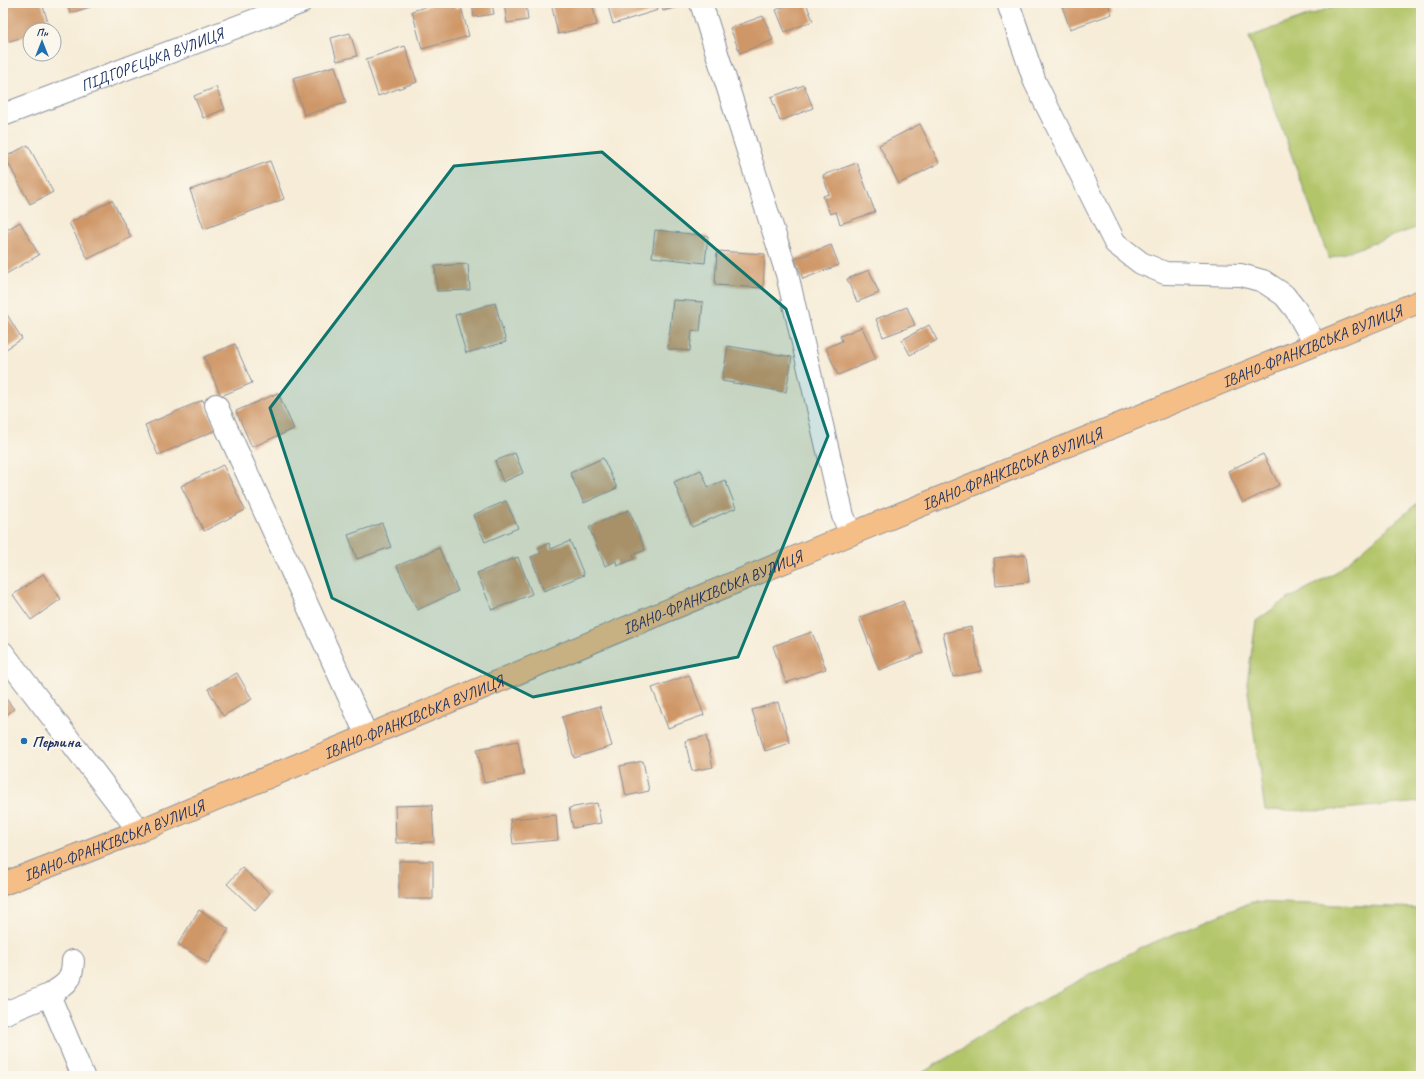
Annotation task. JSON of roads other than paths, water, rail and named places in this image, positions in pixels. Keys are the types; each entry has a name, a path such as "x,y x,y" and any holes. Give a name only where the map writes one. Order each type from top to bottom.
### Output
{"main road":[{"name":"ІВАНО-ФРАНКІВСЬКА ВУЛИЦЯ","path":"3,884 139,831 851,534 1421,301"}],"street":[{"name":"ПІДГОРЕЦЬКА ВУЛИЦЯ","path":"3,115 300,3"},
{"path":"701,3 787,274 844,516 851,534"},
{"path":"1008,3 1035,82 1115,243 1141,263 1164,273 1240,275 1264,281 1284,295 1296,310 1316,344"},
{"path":"216,404 367,736"},
{"path":"3,653 139,831"},
{"path":"5,1008 49,995 66,984 73,974 73,961"},
{"path":"49,995 83,1076"}],"place":[{"name":"Перлина","path":"24,741"}]}
